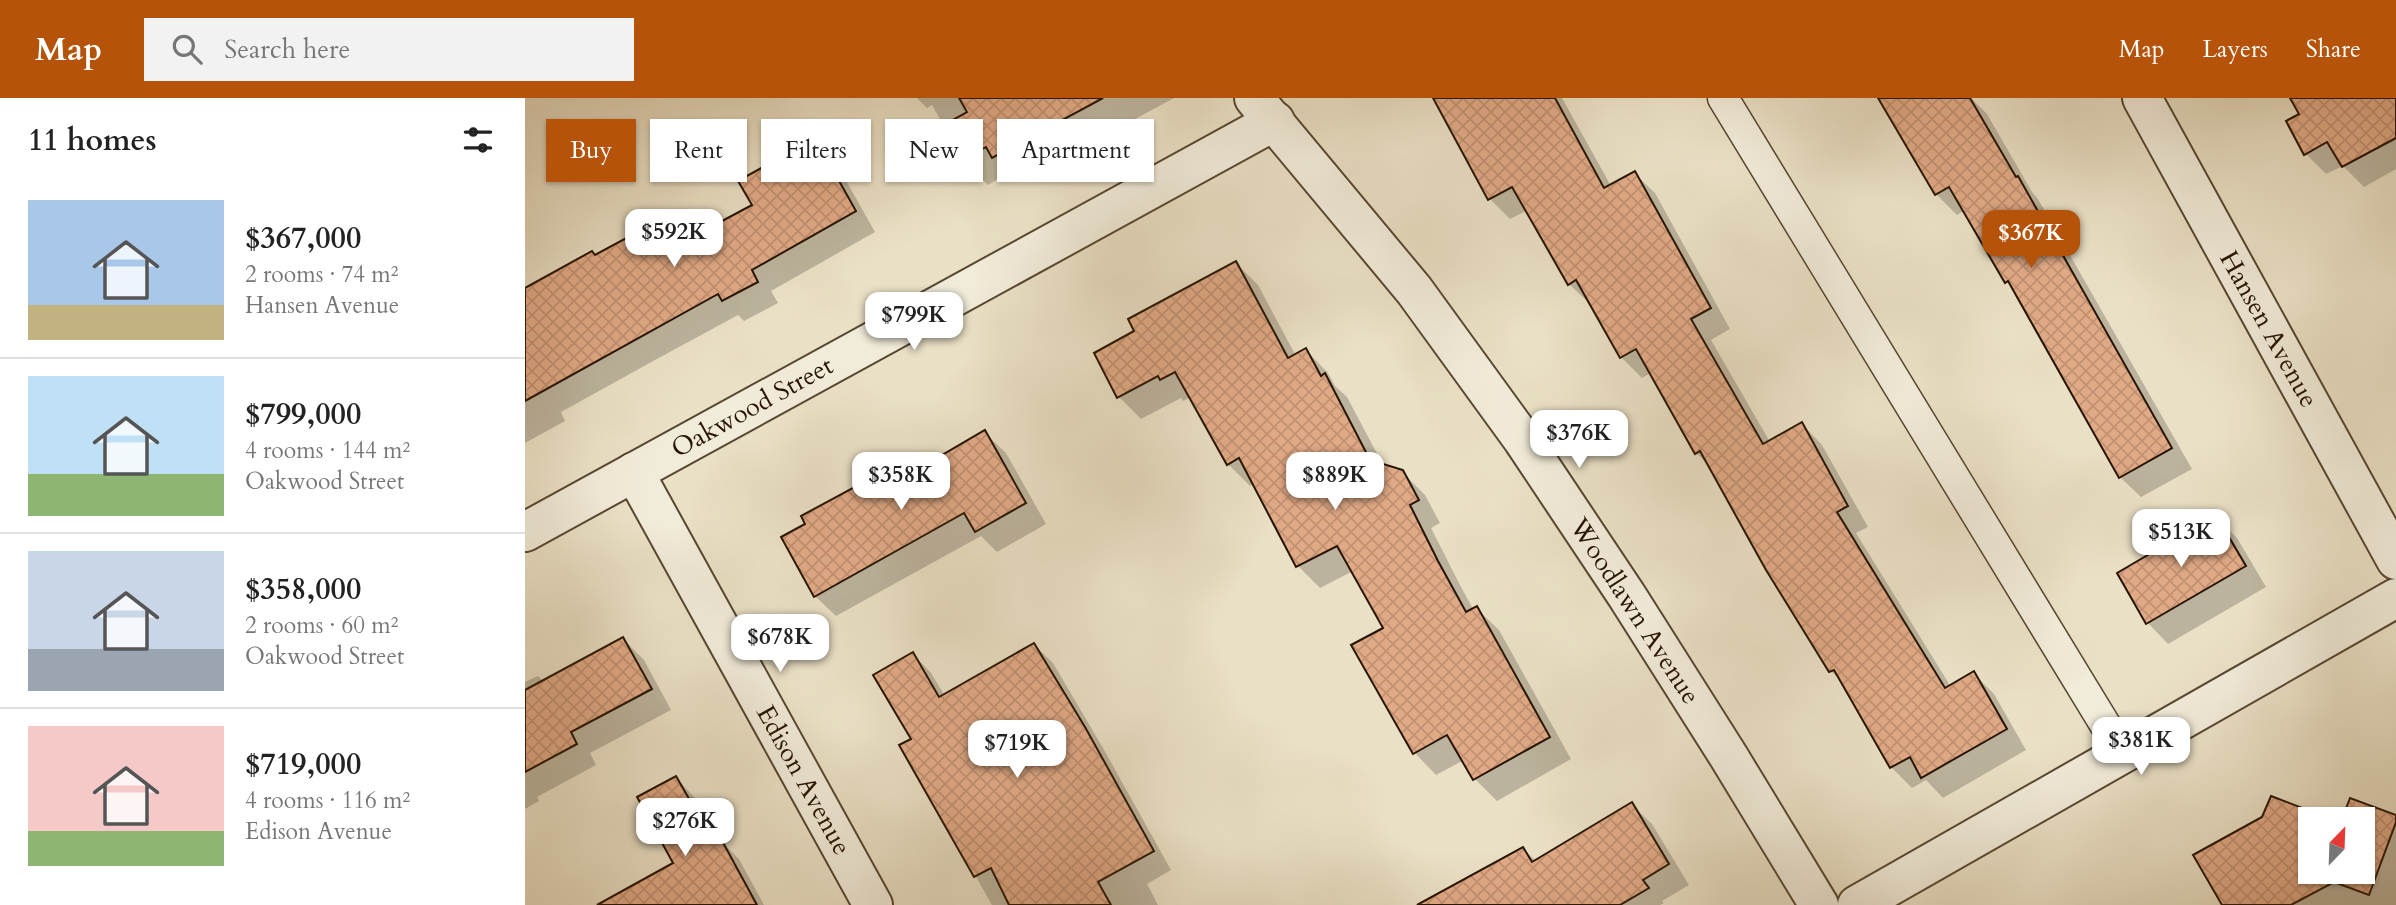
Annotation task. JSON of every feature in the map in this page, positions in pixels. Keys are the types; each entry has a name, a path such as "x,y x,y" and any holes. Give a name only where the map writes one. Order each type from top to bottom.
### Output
{"street":[{"name":"Hansen Avenue","path":"2142,98 2396,560"},
{"name":"Oakwood Street","path":"525,532 1264,110"},
{"name":"Woodlawn Avenue","path":"1264,110 1414,289 1523,440 1627,596 1819,905"},
{"name":"Edison Avenue","path":"634,472 873,905"},
{"path":"1857,905 2396,598"}],"lane":[{"path":"1723,98 2123,754"}],"building":[{"path":"959,98 1103,98 1064,119 997,119 997,155 992,158 986,147 983,149 983,119 954,119 967,112"},
{"path":"1433,98 1555,98 1604,188 1635,171 1711,308 1691,319 1763,444 1802,422 1848,506 1837,512 1945,688 1974,671 2007,729 1921,778 1910,757 1890,768 1834,670 1829,672 1766,570 1700,451 1695,454 1636,349 1620,358 1576,280 1568,285 1512,187 1488,200"},
{"path":"1878,98 1970,98 2016,177 2018,176 2172,448 2119,478 2008,281 2005,283 1949,187 1935,195"},
{"path":"2290,98 2396,98 2396,138 2342,167 2327,142 2304,155 2286,121 2299,114"},
{"path":"761,168 761,182 840,182 856,211 752,270 758,282 722,301 718,294 525,401 525,288 592,251 595,255 667,216 681,243 752,205 739,182 747,182 747,176"},
{"path":"1236,261 1288,358 1306,348 1321,376 1325,373 1370,460 1403,470 1419,500 1410,505 1466,612 1477,606 1550,737 1473,780 1447,735 1413,754 1351,645 1383,628 1337,546 1296,567 1239,458 1227,465 1175,372 1160,380 1158,376 1117,398 1094,353 1134,331 1128,319"},
{"path":"985,430 1026,503 975,532 964,513 814,597 781,537 805,524 801,516 899,463 906,476"},
{"path":"2216,515 2246,566 2146,624 2117,573"},
{"path":"623,637 652,689 571,732 577,744 525,772 525,690"},
{"path":"1034,643 1085,727 1154,851 1098,882 1111,905 1009,905 991,868 974,877 899,745 911,739 873,675 913,652 939,697"},
{"path":"676,776 713,841 720,837 757,905 597,905 673,863 637,797"},
{"path":"2271,796 2300,807 2298,884 2330,884 2291,905 2222,905 2193,855 2262,817"},
{"path":"2350,798 2374,807 2347,807"},
{"path":"1632,802 1669,864 1643,880 1649,888 1620,905 1417,905 1523,847 1532,862"},
{"path":"2375,807 2396,815 2396,822 2375,879"},
{"path":"2339,884 2373,884 2369,895"}]}
